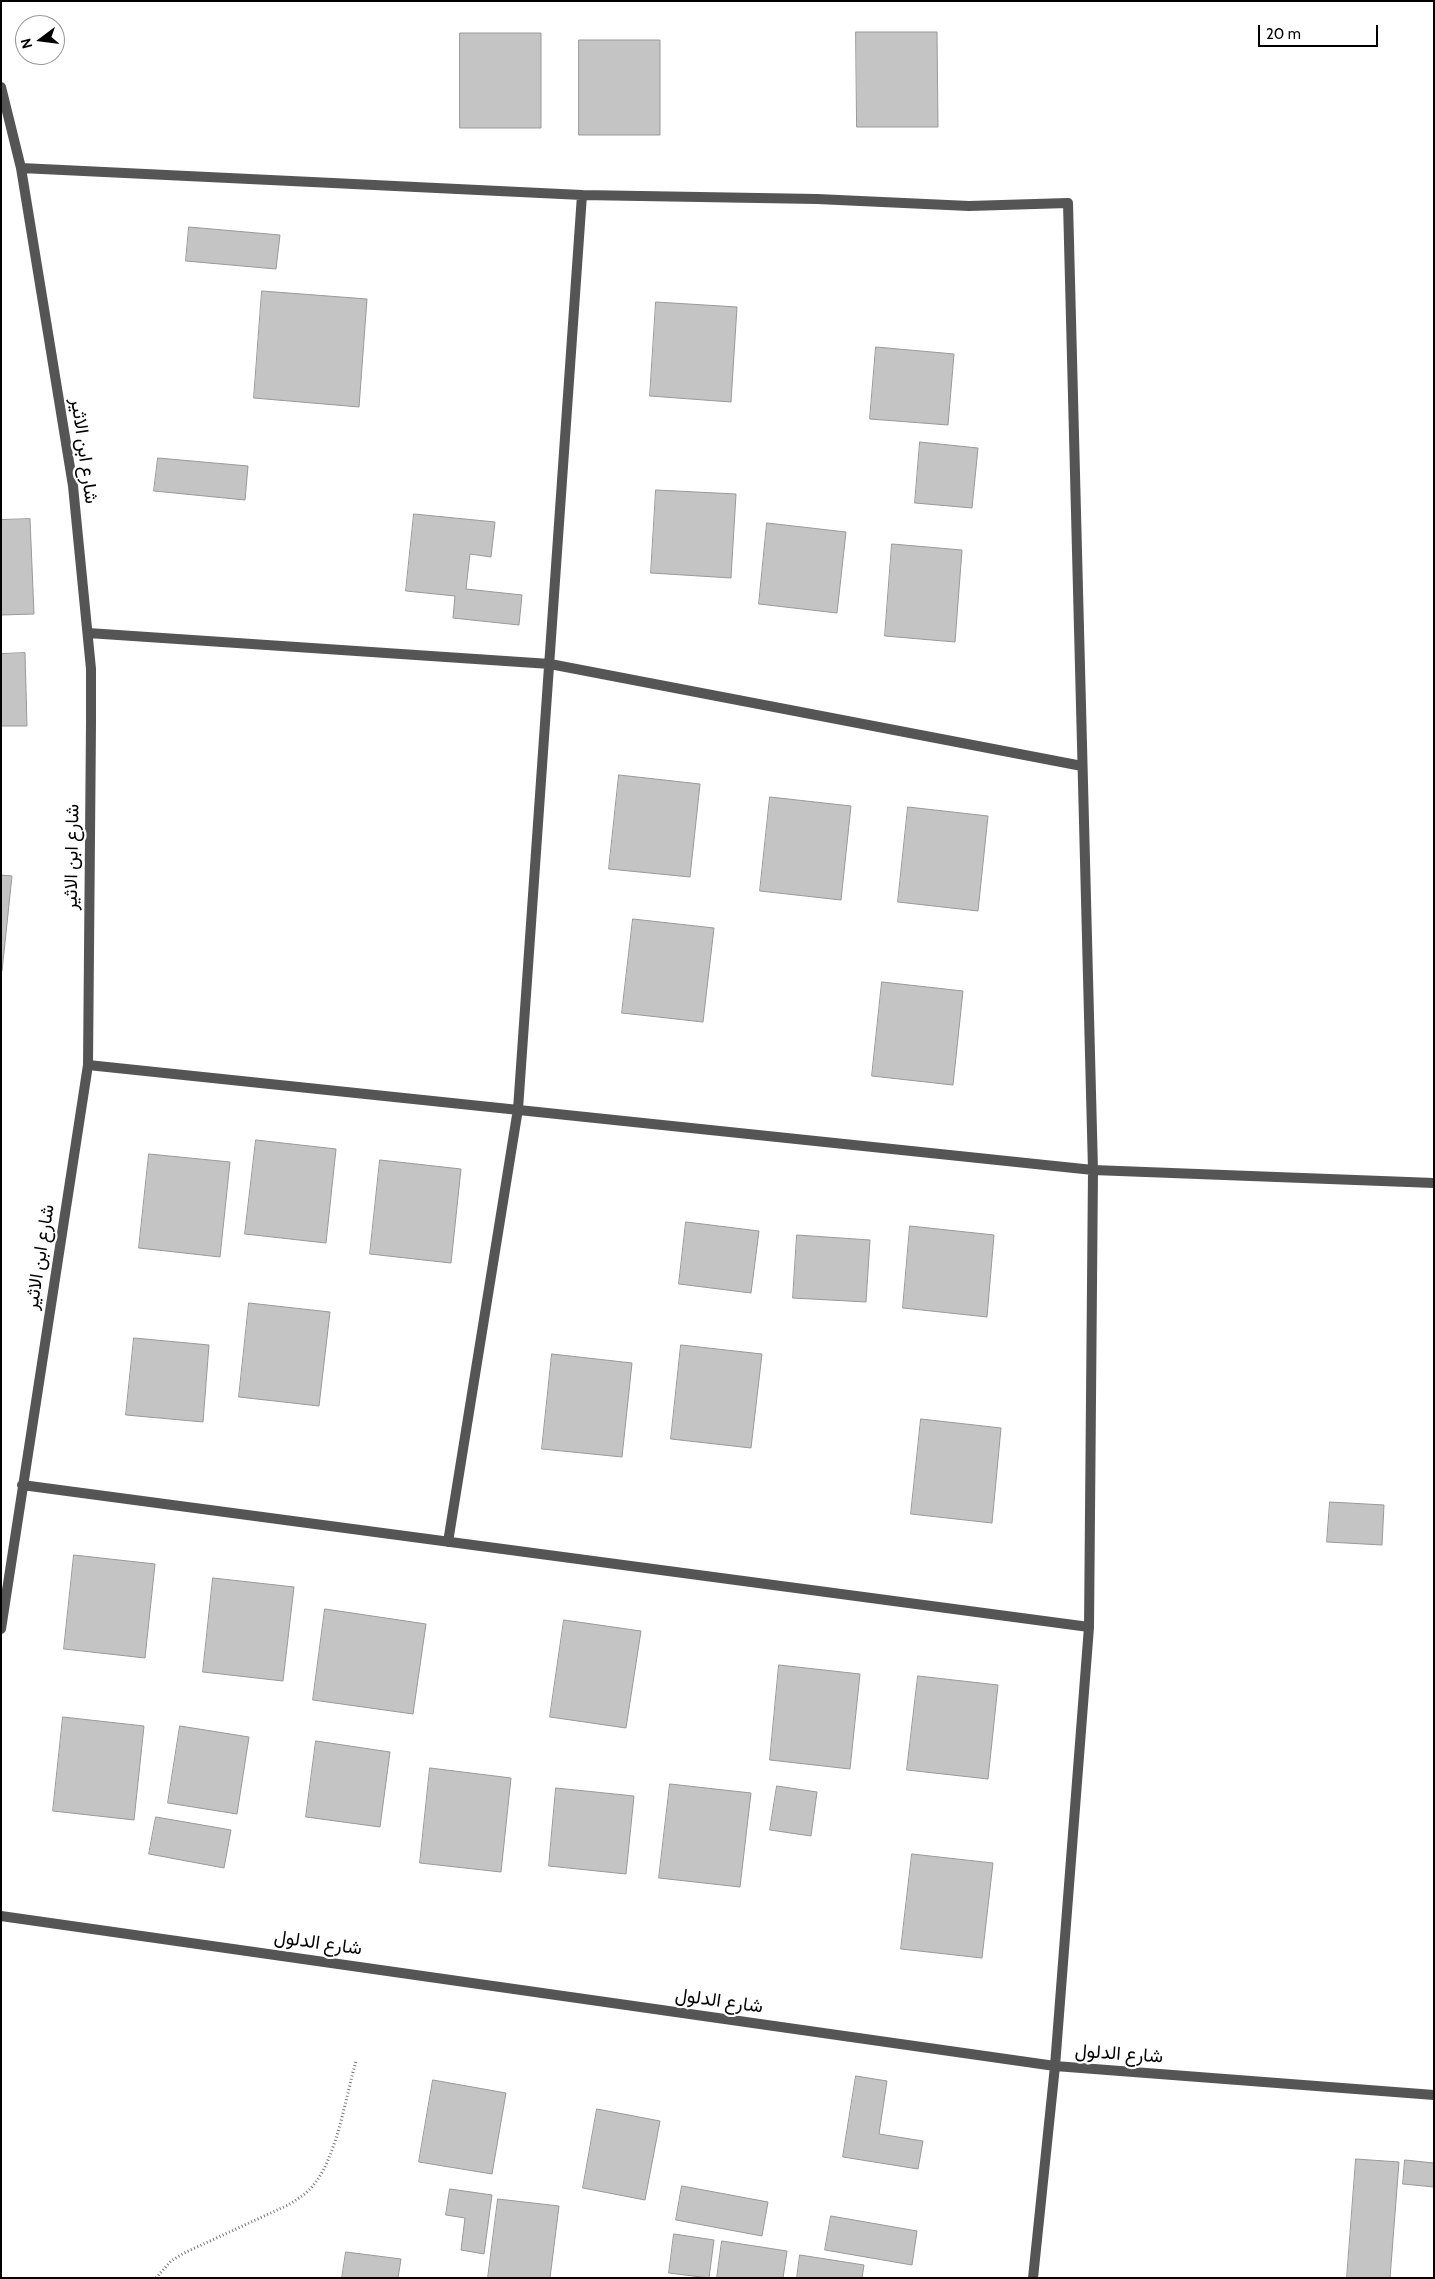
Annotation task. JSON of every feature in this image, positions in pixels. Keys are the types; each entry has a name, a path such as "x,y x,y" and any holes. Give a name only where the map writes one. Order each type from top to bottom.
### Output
{"street":[{"name":"شارع ابن الاثير","path":"1,87 21,168 73,486 91,669 88,1065 1,1629"},
{"path":"21,168 582,195 817,199 969,206 1068,203 1093,1170 1088,1627 1055,2066 1033,2278"},
{"path":"448,1542 518,1110 582,195"},
{"path":"88,634 550,664 1082,766"},
{"path":"88,1065 1093,1170 1434,1183"},
{"path":"22,1485 1088,1627"},
{"name":"شارع الدلول","path":"1,1916 1055,2066 1434,2095"}],"path":[{"path":"156,2278 171,2261 184,2253 288,2205 302,2196 314,2184 330,2156 356,2061"}],"building":[{"path":"856,32 937,32 938,127 857,127"},
{"path":"460,33 541,33 541,128 460,128"},
{"path":"579,40 660,40 660,135 579,135"},
{"path":"189,227 280,235 276,269 186,261"},
{"path":"262,291 367,299 359,407 254,398"},
{"path":"656,302 737,307 731,402 650,396"},
{"path":"876,347 954,354 948,425 870,419"},
{"path":"920,442 978,448 972,508 915,503"},
{"path":"158,458 248,466 245,500 154,491"},
{"path":"656,490 736,494 731,578 651,573"},
{"path":"414,514 495,522 491,557 470,554 466,589 522,595 519,625 453,618 455,596 406,591"},
{"path":"30,519 34,614 1,615 1,520"},
{"path":"767,523 846,532 837,613 759,604"},
{"path":"892,544 962,550 955,642 885,636"},
{"path":"25,653 27,726 1,726 1,654"},
{"path":"619,775 700,784 690,877 609,869"},
{"path":"770,797 851,806 841,900 760,891"},
{"path":"908,807 988,816 978,911 898,902"},
{"path":"1,875 12,876 2,971 1,971"},
{"path":"633,919 714,928 703,1022 622,1013"},
{"path":"882,982 963,991 953,1085 872,1076"},
{"path":"256,1140 336,1149 326,1243 245,1234"},
{"path":"149,1154 230,1162 220,1257 139,1248"},
{"path":"380,1160 461,1169 451,1263 370,1254"},
{"path":"686,1222 759,1231 751,1293 679,1284"},
{"path":"910,1226 994,1235 987,1317 903,1308"},
{"path":"797,1235 870,1240 866,1302 793,1298"},
{"path":"249,1303 330,1312 319,1406 239,1397"},
{"path":"134,1338 209,1345 203,1422 126,1415"},
{"path":"681,1345 762,1354 751,1448 671,1439"},
{"path":"552,1354 632,1363 622,1457 542,1449"},
{"path":"921,1419 1001,1428 992,1523 911,1514"},
{"path":"1330,1502 1384,1505 1382,1545 1327,1542"},
{"path":"74,1555 155,1564 145,1658 64,1649"},
{"path":"213,1578 294,1587 283,1681 203,1672"},
{"path":"325,1609 426,1624 413,1714 313,1700"},
{"path":"564,1620 641,1631 626,1728 550,1717"},
{"path":"779,1665 860,1674 850,1769 770,1760"},
{"path":"918,1676 998,1685 988,1779 907,1770"},
{"path":"63,1717 144,1726 134,1820 53,1811"},
{"path":"180,1726 249,1737 237,1814 168,1803"},
{"path":"316,1741 390,1752 380,1827 306,1817"},
{"path":"430,1768 511,1778 501,1872 420,1863"},
{"path":"670,1784 751,1793 740,1887 659,1878"},
{"path":"777,1786 817,1792 811,1836 770,1830"},
{"path":"556,1788 634,1796 626,1874 549,1866"},
{"path":"156,1817 231,1830 224,1868 149,1854"},
{"path":"912,1854 993,1863 982,1958 901,1949"},
{"path":"856,2076 887,2081 879,2134 923,2141 918,2169 843,2157"},
{"path":"433,2080 506,2093 492,2174 419,2162"},
{"path":"597,2109 660,2121 645,2200 583,2188"},
{"path":"1356,2159 1399,2162 1390,2278 1347,2278"},
{"path":"1405,2160 1434,2163 1434,2187 1403,2184"},
{"path":"682,2186 768,2202 762,2236 676,2220"},
{"path":"450,2189 492,2195 484,2254 461,2250 465,2218 446,2215"},
{"path":"498,2199 559,2206 550,2278 488,2278"},
{"path":"831,2216 917,2231 912,2265 825,2250"},
{"path":"674,2234 714,2240 709,2278 669,2273"},
{"path":"722,2241 787,2251 783,2278 717,2278"},
{"path":"346,2252 401,2259 398,2278 342,2278"},
{"path":"800,2255 864,2265 862,2278 797,2278"}]}
